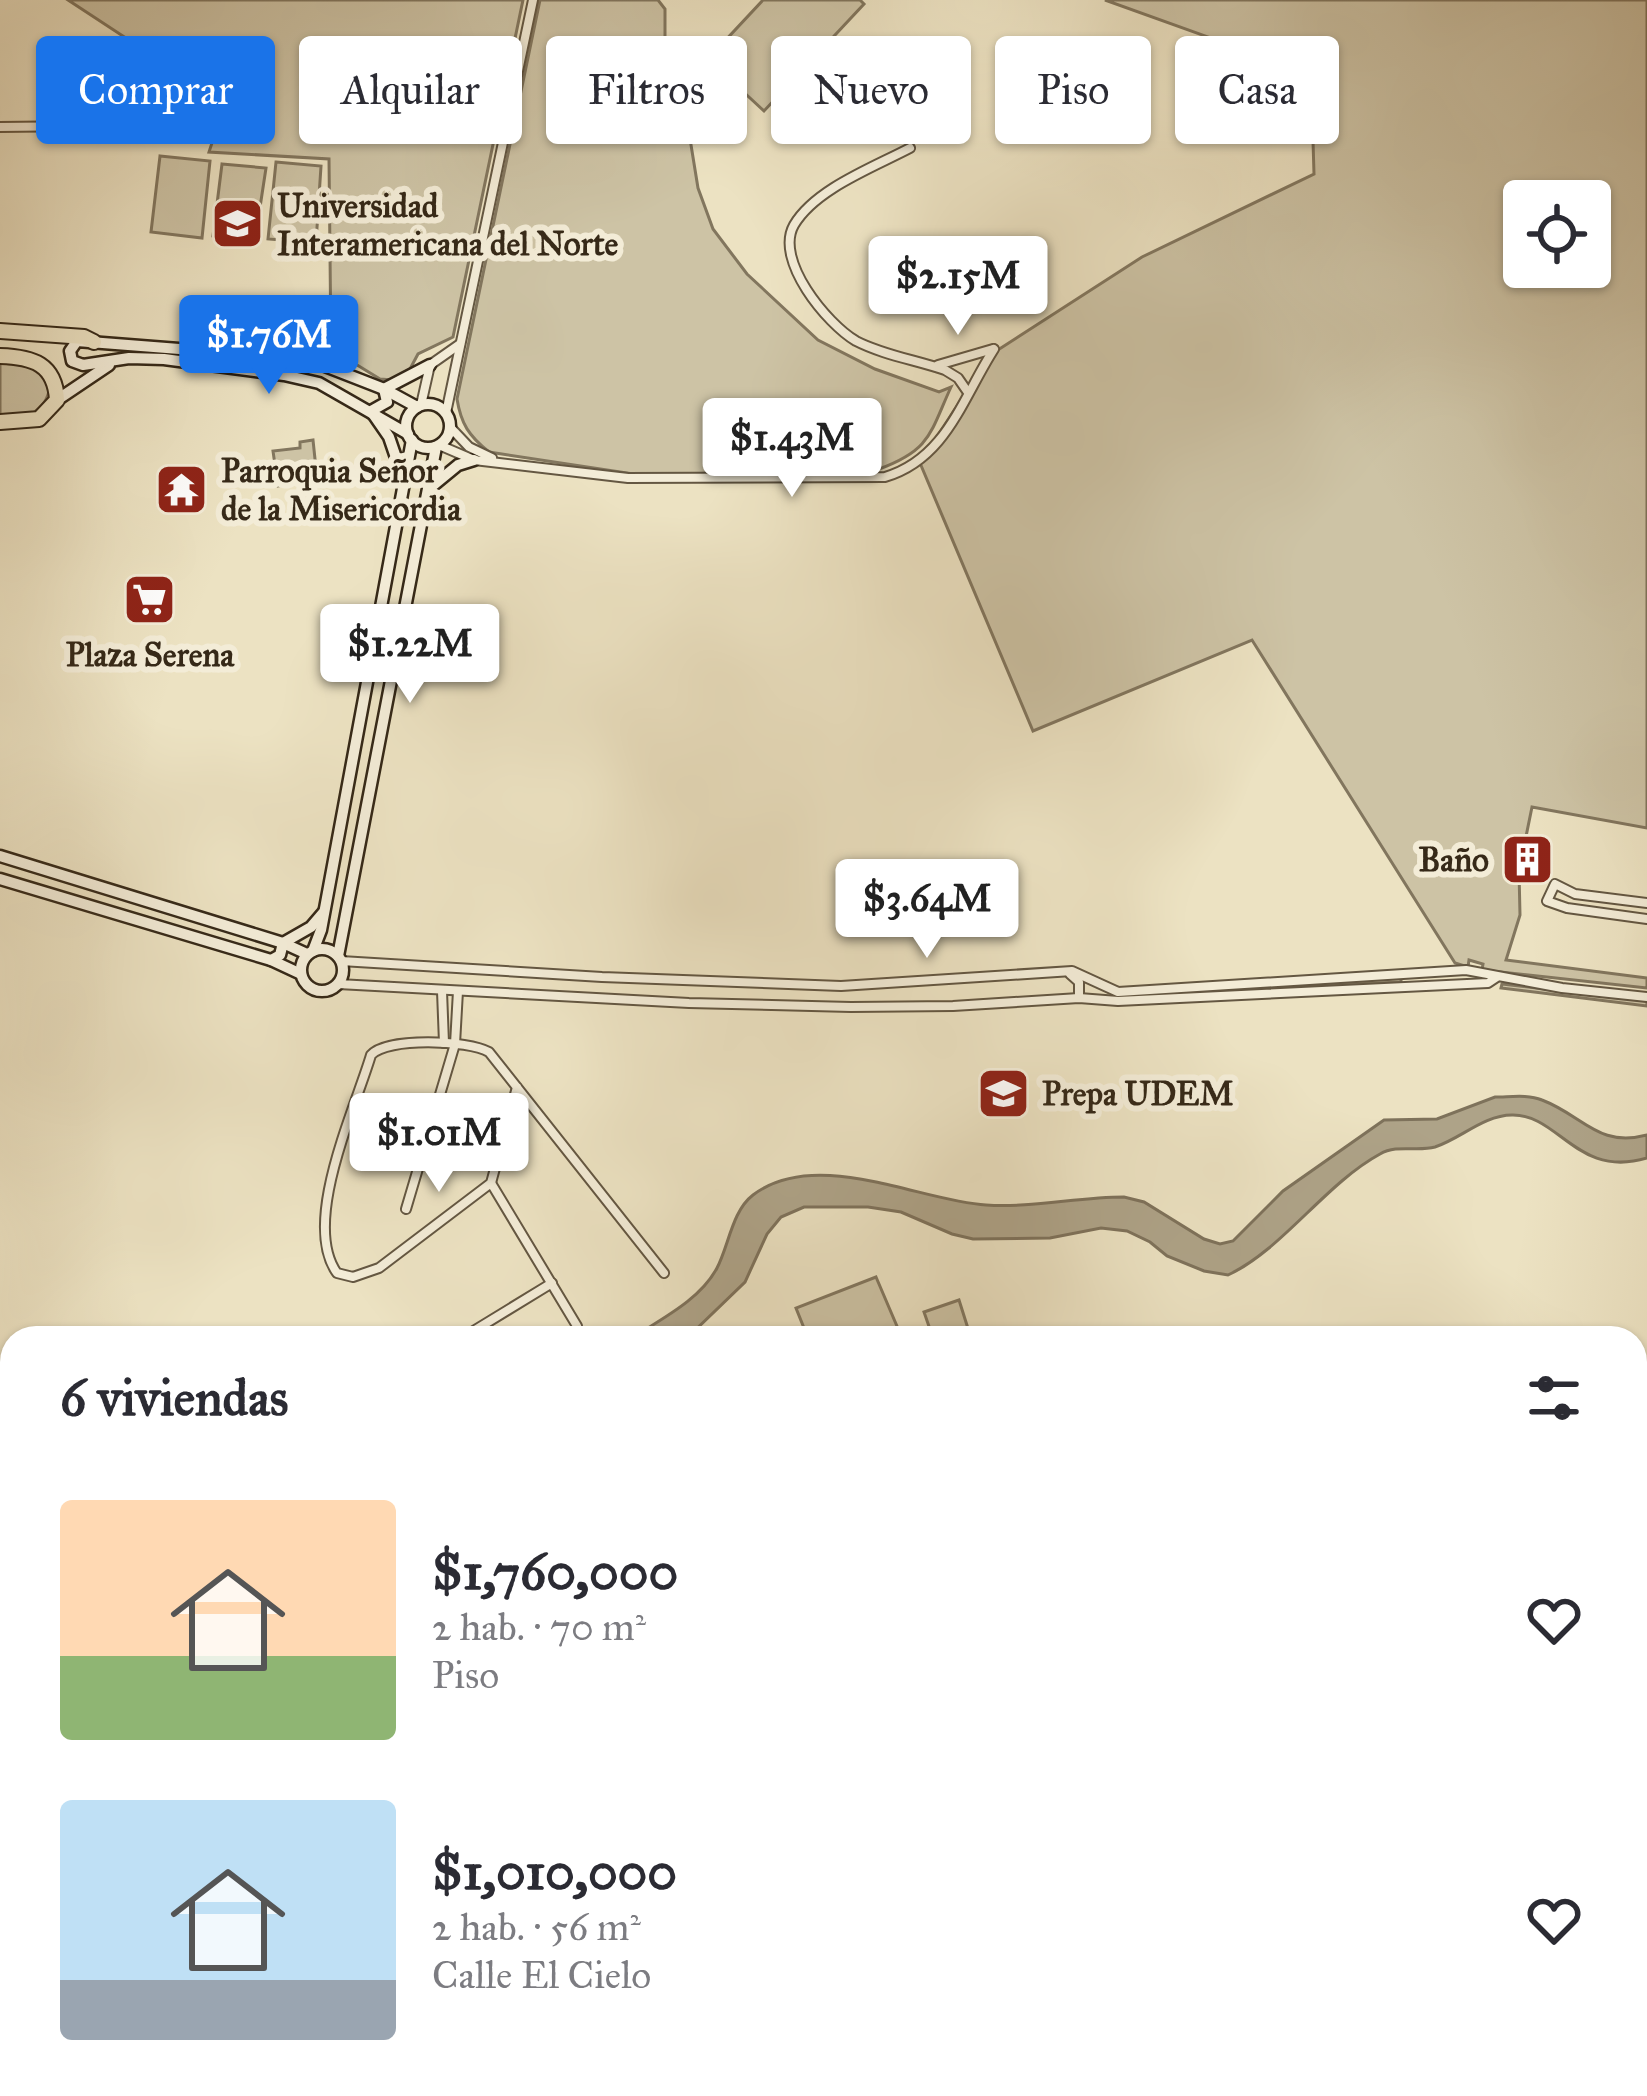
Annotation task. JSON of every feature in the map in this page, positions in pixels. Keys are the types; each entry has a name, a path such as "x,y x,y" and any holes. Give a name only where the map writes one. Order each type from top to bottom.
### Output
{"highway":[{"path":"0,331 84,337 94,342"},
{"path":"0,356 22,357 46,367 56,383 57,400 39,419 0,422"}],"street":[{"path":"505,461 470,447 450,427 446,413 533,0"},
{"path":"0,127 36,127"},
{"path":"910,148 814,204 790,234 790,257 807,290 854,340 933,365 958,378 968,391"},
{"path":"446,413 307,359 77,341 70,351 72,362 83,365 129,358 302,379 320,383 371,411 424,447 438,446 473,460 660,480 885,478 903,472 931,454 994,349 933,365"},
{"path":"384,389 461,344"},
{"path":"57,400 94,372 129,358"},
{"path":"301,974 325,910 405,487 409,416 419,406 430,365"},
{"path":"371,411 386,402 384,389"},
{"path":"371,411 389,437 405,487"},
{"path":"338,984 428,490 438,446 450,427"},
{"path":"428,490 458,465 473,460"},
{"path":"0,856 310,953 326,950 339,959 602,977 841,986 1077,971 1118,997 1466,970 1647,997"},
{"path":"0,879 271,960 301,974 314,990 338,984 458,992 953,1006 1406,987 1488,982 1497,977"},
{"path":"1647,904 1575,894 1555,884 1547,901 1647,919"},
{"path":"271,960 280,955 283,943 311,927 325,910"},
{"path":"1061,973 1077,979 1079,998"},
{"path":"1405,973 1406,987"},
{"path":"602,977 603,997"},
{"path":"442,991 449,1044"},
{"path":"406,1209 448,1056 458,992"},
{"path":"443,1022 455,1022"},
{"path":"517,1088 490,1183 379,1268 344,1277 327,1258 333,1171 371,1055 384,1046 449,1044 484,1048 517,1088 664,1273"},
{"path":"490,1183 577,1326"},
{"path":"482,1326 552,1283"}],"shaded area":[{"path":"68,0 523,0 516,36 299,36 299,144 493,144 453,337 418,354 410,369 393,380 380,379 331,349 329,159 209,152 212,144 275,144 275,36 123,36"},
{"path":"540,0 658,0 665,9 665,36 546,36 546,144 691,144 698,188 713,229 747,274 818,340 875,369 939,392 951,387 927,438 909,455 879,469 640,475 489,452 471,435 457,399 510,144 522,144 522,87"},
{"path":"763,0 860,0 864,4 834,36 771,36 771,104 764,111 747,95 747,36 729,36"},
{"path":"1105,0 1647,0 1647,828 1532,807 1519,871 1520,915 1506,960 1647,978 1647,988 1482,970 1483,964 1469,960 1468,967 1455,963 1252,640 1033,731 920,463 990,355 1142,257 1314,174 1313,144 1339,144 1339,36 1205,36"},
{"path":"160,156 210,161 202,238 151,232"},
{"path":"276,162 321,166 316,243 268,239"},
{"path":"222,164 266,168 255,240 213,236"},
{"path":"0,363 37,366 50,387 39,409 0,416"},
{"path":"313,440 317,478 278,486 273,451 300,448 300,442"},
{"path":"1401,978 1401,982 1141,993"},
{"path":"1502,984 1647,1001 1647,1006 1501,988"},
{"path":"1495,1097 1537,1098 1603,1134 1647,1135 1647,1158 1603,1160 1528,1117 1502,1116 1435,1147 1380,1154 1341,1182 1267,1250 1228,1275 1167,1256 1127,1231 1101,1228 1050,1238 973,1239 901,1212 804,1207 781,1217 767,1234 745,1282 699,1326 651,1326 701,1290 717,1268 746,1202 778,1181 837,1176 986,1205 1124,1197 1144,1202 1220,1244 1233,1241 1283,1191 1384,1120 1437,1119"},
{"path":"876,1277 897,1326 803,1326 796,1308"},
{"path":"959,1300 967,1326 929,1326 924,1312"}],"place":[{"name":"Universidad Interamericana del Norte","path":"238,224"},
{"name":"Parroquia Señor de la Misericordia","path":"182,489"},
{"name":"Plaza Serena","path":"150,600"},
{"name":"Baño","path":"1528,859"},
{"name":"Prepa UDEM","path":"1003,1093"}]}
